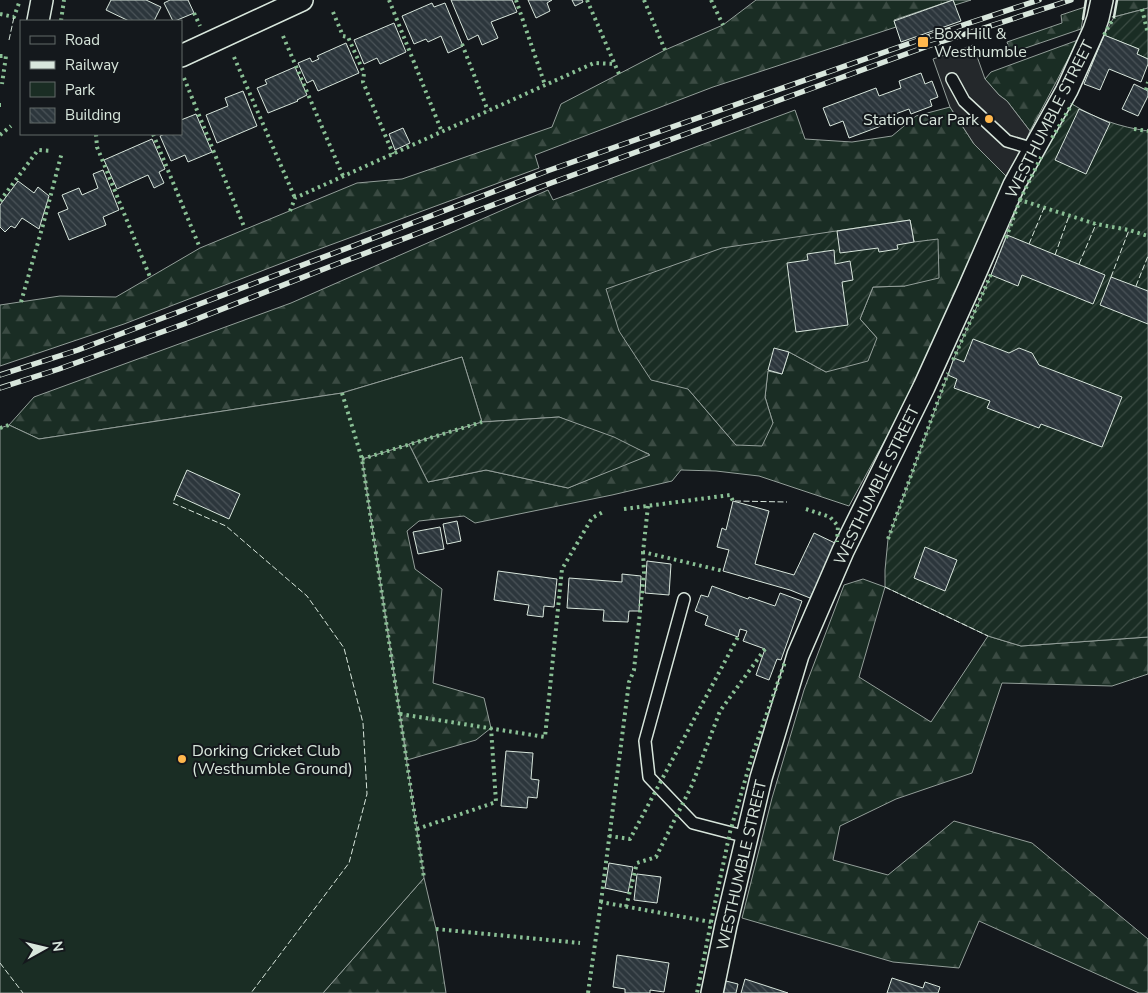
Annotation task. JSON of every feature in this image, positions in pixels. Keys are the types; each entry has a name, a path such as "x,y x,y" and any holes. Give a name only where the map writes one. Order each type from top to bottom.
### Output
{"street":[{"path":"38,20 42,0"},
{"path":"182,56 302,0"},
{"name":"WESTHUMBLE STREET","path":"712,993 761,778 798,655 843,551 924,387 1014,185 1067,90 1100,9"}],"lane":[{"path":"952,79 964,101 1007,140 1034,149"},
{"path":"684,599 645,741 649,777 693,823 747,838"}],"green space":[{"path":"756,0 953,0 894,20 896,27 713,87 535,155 539,168 303,255 124,324 0,366 0,305 60,296 116,297 200,248 357,183 402,179 552,127 561,104 665,50 723,25"},
{"path":"953,0 971,0 955,5"},
{"path":"1117,0 1148,0 1148,8 1114,17"},
{"path":"1085,7 1081,29 1011,53 1007,42 1062,23 1061,15"},
{"path":"1148,8 1148,59 1137,54 1138,49 1104,35 1114,17"},
{"path":"1078,40 1030,131 1007,101 985,79 991,72"},
{"path":"1072,104 1108,122 1148,131 1148,637 1021,646 988,636 885,587 885,570 888,539 954,358 991,275 1020,200 1042,155"},
{"path":"950,107 974,144 1010,180 921,374 849,506 759,476 716,471 681,470 672,481 612,495 475,523 464,516 419,521 407,531 415,569 442,589 433,683 484,698 491,728 476,740 407,760 362,459 409,444 428,482 486,470 568,488 649,454 559,417 482,422 462,357 342,393 39,439 9,425 34,397 291,303 548,190 553,200 795,110 805,139 852,142 892,136 916,116","holes":["910,220 914,242 905,286 873,287 860,319 877,338 826,372 789,352 768,370 765,397 773,423 736,445 688,389"]},
{"path":"910,220 914,242 938,239 939,278 905,286 873,287 860,319 877,338 868,361 826,372 789,352 782,374 768,371 765,397 773,423 762,446 736,445 688,389 651,380 619,331 606,289 722,248"},
{"name":"Dorking Cricket Club (Westhumble Ground)","path":"462,357 482,422 362,459 424,878 323,993 0,993 0,428 9,425 39,439 342,393"},
{"path":"559,417 614,437 650,455 568,488 486,470 428,482 409,444 482,422"},
{"path":"863,579 885,587 859,677 931,722 988,636 1021,646 1148,637 1148,674 1112,686 1002,683 972,773 896,799 840,826 833,860 888,875 954,821 1032,843 1148,939 1148,993 1139,993 979,921 959,968 893,962 742,918 772,798 804,690 844,585"},
{"path":"424,878 436,929 446,993 323,993"}],"shaded area":[{"name":"Station Car Park","path":"973,45 985,79 1007,101 1030,131 1010,180 974,144 950,107 933,59"}],"building":[{"path":"111,0 146,0 161,7 154,20 127,20 106,10"},
{"path":"170,0 188,0 194,13 177,20 172,20 164,3"},
{"path":"451,0 512,0 517,12 491,22 498,38 482,45 478,35 468,40"},
{"path":"528,0 552,0 547,3 550,11 536,18"},
{"path":"572,0 582,0 583,2 575,6"},
{"path":"953,0 961,21 901,42 894,21"},
{"path":"432,3 434,7 445,3 463,46 448,53 441,36 428,42 426,39 414,44 402,16"},
{"path":"394,23 406,52 380,64 377,58 364,64 354,40"},
{"path":"1104,35 1139,49 1137,54 1148,59 1141,82 1109,69 1100,90 1084,84"},
{"path":"346,43 359,73 318,91 313,80 307,83 298,63 310,58 312,62 319,59 317,56"},
{"path":"295,67 307,95 298,101 268,113 257,88 267,84 265,80"},
{"path":"921,73 925,84 932,81 938,97 930,100 932,106 911,114 909,109 887,117 889,123 849,138 843,121 830,126 823,108 876,88 879,96 901,88 899,81"},
{"path":"1134,84 1148,91 1148,96 1138,116 1122,109"},
{"path":"243,91 257,126 217,143 206,115 228,106 225,98"},
{"path":"1079,109 1110,123 1086,174 1055,160"},
{"path":"196,114 212,152 188,162 185,155 171,161 160,136 182,135 182,120"},
{"path":"403,128 410,143 395,150 389,134"},
{"path":"152,139 165,169 159,172 164,183 154,188 148,175 117,189 104,160"},
{"path":"103,170 119,210 103,217 106,225 69,240 58,213 68,209 62,195 79,188 82,195 98,188 93,174"},
{"path":"18,181 34,193 38,187 49,196 39,229 22,218 15,228 11,226 5,232 0,227 0,205"},
{"path":"910,220 914,242 897,245 898,249 879,252 878,248 840,253 837,231"},
{"path":"1007,235 1105,275 1093,304 1022,275 1018,286 991,275"},
{"path":"834,250 835,264 850,261 853,280 842,282 848,325 796,332 787,263 808,260 807,254"},
{"path":"1111,277 1148,291 1148,324 1100,305"},
{"path":"973,339 1009,353 1019,348 1032,353 1039,365 1122,397 1102,447 1041,424 1039,428 987,408 990,401 954,388 957,379 948,375 954,358 964,362"},
{"path":"774,348 789,352 782,374 768,370"},
{"path":"187,470 240,494 229,519 176,495"},
{"path":"733,501 769,511 755,564 794,575 814,533 837,544 810,598 790,590 723,571 729,550 717,547 722,528 726,530"},
{"path":"457,521 461,541 447,544 443,524"},
{"path":"440,527 444,549 418,554 413,532"},
{"path":"925,547 957,560 945,591 914,578"},
{"path":"647,561 671,564 669,595 645,593"},
{"path":"498,571 557,579 554,607 544,606 543,617 527,615 529,605 494,600"},
{"path":"622,574 641,576 639,611 629,611 628,622 603,621 604,610 567,608 569,578 622,582"},
{"path":"712,586 775,606 780,593 802,601 781,660 777,659 769,680 756,675 765,649 743,641 747,631 740,629 738,637 705,625 708,616 695,611 701,595 708,597"},
{"path":"506,751 533,753 531,779 539,780 537,798 528,797 527,808 501,806"},
{"path":"609,863 633,867 628,893 605,888"},
{"path":"637,874 661,877 657,903 634,900"},
{"path":"617,955 669,963 664,992 650,990 650,993 625,993 625,989 613,987"},
{"path":"892,978 923,988 925,982 940,987 938,993 887,993"},
{"path":"745,979 788,993 741,993"},
{"path":"722,980 738,984 736,993 719,993"}],"railway":[{"path":"0,375 78,350 547,171 936,34 1039,0"},
{"path":"0,388 184,324 551,183 928,46 1071,0"}],"hedge":[{"path":"0,14 14,17 20,0"},
{"path":"61,20 64,0"},
{"path":"389,0 442,132"},
{"path":"516,0 545,85"},
{"path":"587,0 619,74"},
{"path":"644,0 665,50"},
{"path":"711,0 723,25"},
{"path":"1142,9 1148,34"},
{"path":"333,12 343,36 348,37 364,73 363,82 393,154"},
{"path":"194,13 200,26"},
{"path":"1104,35 1114,17"},
{"path":"283,36 343,176"},
{"path":"462,44 488,111"},
{"path":"0,56 6,56 2,84"},
{"path":"234,57 295,198"},
{"path":"290,211 295,198 594,63 615,64"},
{"path":"184,78 245,229"},
{"path":"1146,90 1148,82"},
{"path":"1052,138 1072,104"},
{"path":"0,135 11,126"},
{"path":"1134,129 1148,131"},
{"path":"96,135 97,147 150,277"},
{"path":"153,135 200,248"},
{"path":"0,201 38,150 52,151"},
{"path":"21,302 62,152"},
{"path":"1020,200 1041,157"},
{"path":"1006,238 1020,200 1096,224 1129,230 1148,236"},
{"path":"953,360 992,272"},
{"path":"888,539 948,373"},
{"path":"342,393 362,459 424,878"},
{"path":"362,459 482,422"},
{"path":"0,428 9,425"},
{"path":"624,509 730,495 733,501"},
{"path":"648,506 643,552 723,571"},
{"path":"806,509 830,517 838,526 837,542"},
{"path":"400,714 545,737 562,569 592,518 603,512"},
{"path":"601,902 629,682 634,670 644,573 643,552"},
{"path":"609,836 630,839 738,637"},
{"path":"626,907 637,863 656,857 692,785 720,711 765,649"},
{"path":"711,922 730,832 753,753 785,662"},
{"path":"417,829 496,802 491,728"},
{"path":"588,993 601,902 711,922 697,993"},
{"path":"436,929 580,943"}],"fence":[{"path":"9,40 14,17"},
{"path":"1029,244 1044,208"},
{"path":"1055,255 1069,216"},
{"path":"1079,264 1096,224"},
{"path":"1111,277 1129,230"},
{"path":"1136,286 1148,256"},
{"path":"176,495 173,503 226,526 307,596 344,648 363,723 367,794 349,863 251,993"},
{"path":"735,501 787,502"},
{"path":"885,587 988,636"},
{"path":"0,963 23,993"}],"wall":[{"path":"1083,19 1086,0"},
{"path":"1114,17 1117,0"}],"place":[{"name":"Box Hill & Westhumble","path":"923,42"},
{"name":"Station Car Park","path":"989,119"},
{"name":"Dorking Cricket Club (Westhumble Ground)","path":"182,759"}]}
